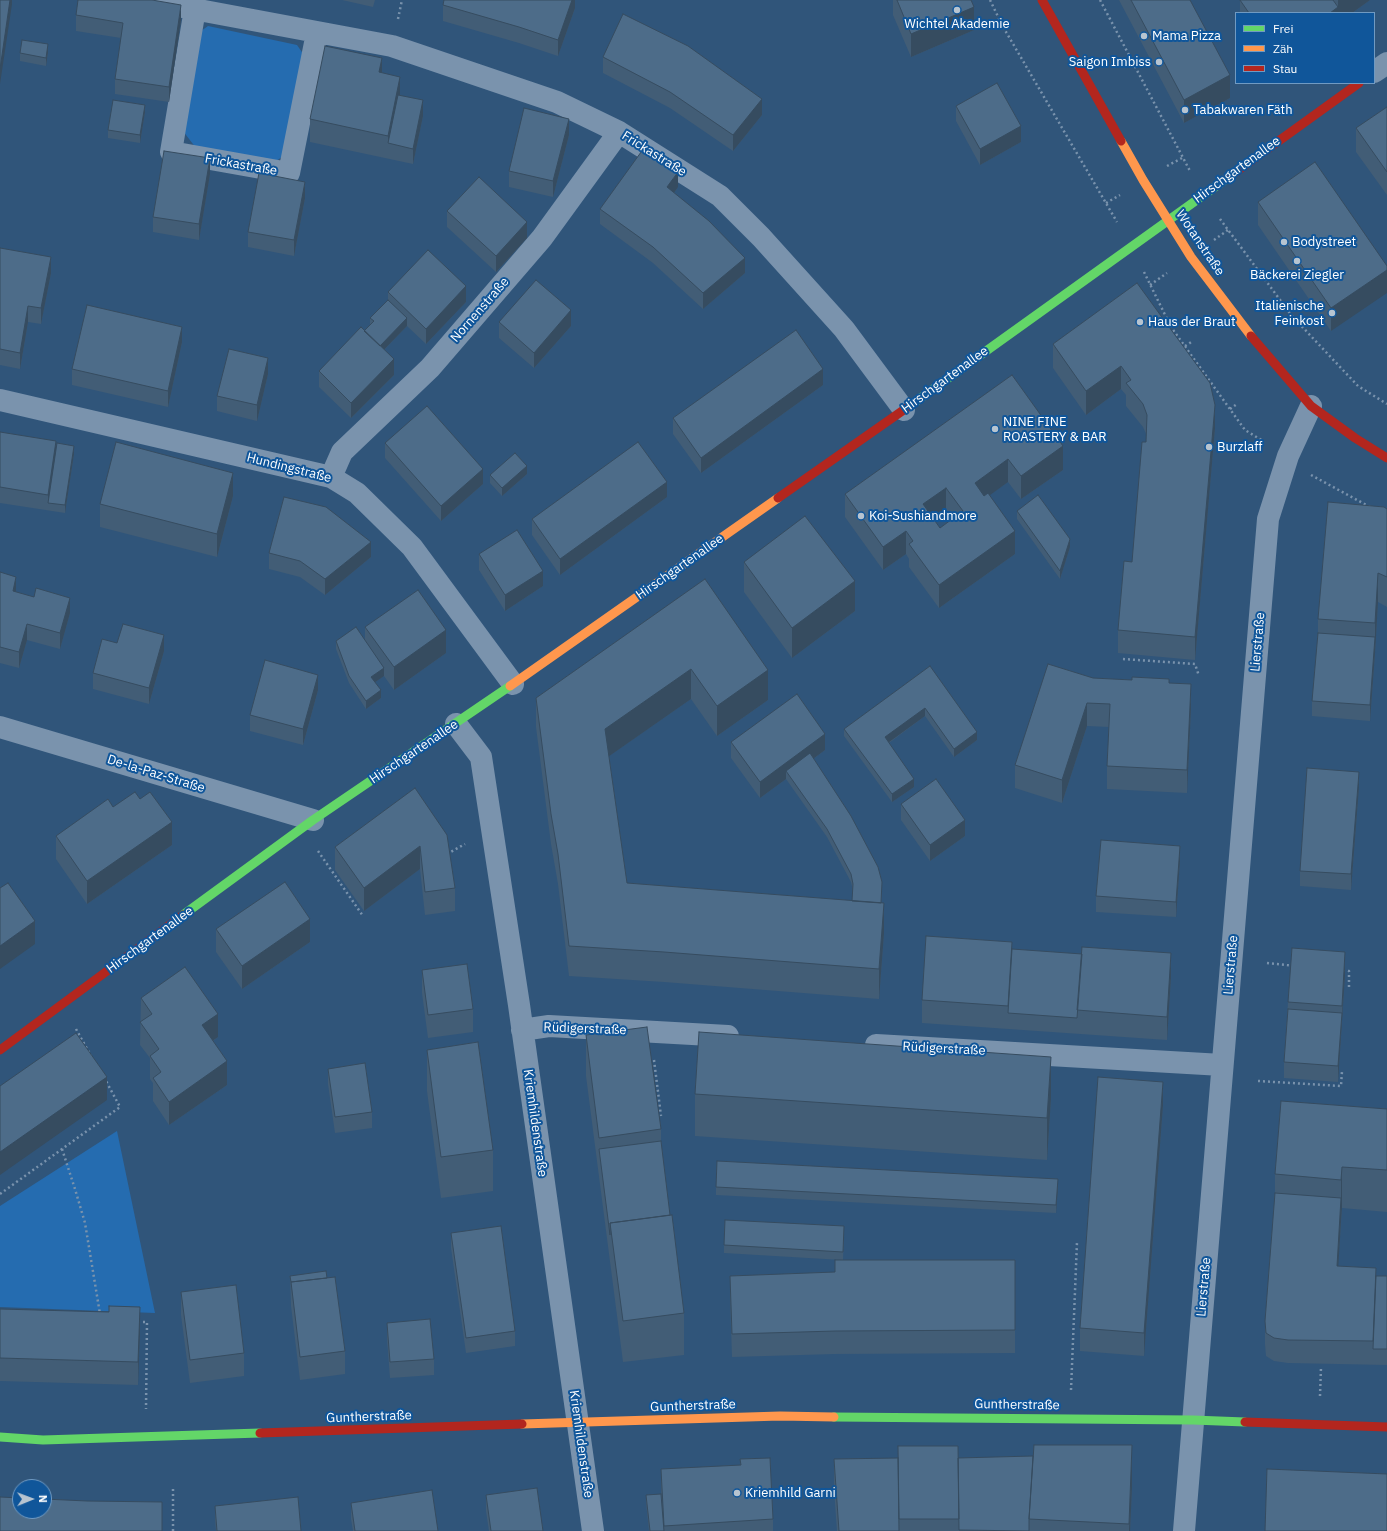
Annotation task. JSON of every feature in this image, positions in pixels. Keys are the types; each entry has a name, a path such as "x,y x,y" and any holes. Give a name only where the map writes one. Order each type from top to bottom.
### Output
{"street":[{"name":"Frickastraße","path":"145,0 392,46 557,102 619,132 720,196 761,237 844,329 904,410"},
{"name":"Wotanstraße","path":"1042,0 1140,175 1191,257 1258,344 1311,406 1355,438 1387,458"},
{"name":"Frickastraße","path":"195,9 171,152 289,173 317,33"},
{"path":"1375,71 1387,63"},
{"name":"Hirschgartenallee","path":"0,1050 313,820 456,724 904,410 1358,84"},
{"name":"Nornenstraße","path":"332,477 342,452 430,368 542,238 619,132"},
{"name":"Hundingstraße","path":"0,400 332,477 357,493 412,547 513,684"},
{"name":"Lierstraße","path":"1184,1531 1268,520 1288,456 1311,406"},
{"name":"Kriemhildenstraße","path":"456,724 481,757 522,1030 577,1423 585,1464 593,1531"},
{"name":"De-la-Paz-Straße","path":"0,727 313,820"},
{"name":"Rüdigerstraße","path":"522,1030 549,1026 751,1038"},
{"name":"Rüdigerstraße","path":"854,1044 1222,1065"},
{"name":"Guntherstraße","path":"0,1437 43,1440 780,1416 1193,1420 1387,1427"}],"path":[{"path":"990,0 1002,25 1130,247 1172,327 1230,409 1246,430 1288,456 1314,477 1374,509"},
{"path":"1185,346 1193,341"},
{"path":"1230,409 1237,404"},
{"path":"1123,658 1195,664 1199,676"},
{"path":"316,849 363,916"},
{"path":"1267,963 1297,966"},
{"path":"1342,970 1349,971 1349,987"},
{"path":"63,1004 94,1061"},
{"path":"656,1032 654,1060 661,1116"},
{"path":"1258,1081 1341,1086 1342,1071"},
{"path":"0,1194 120,1107 102,1074"},
{"path":"62,1149 85,1223 100,1315"},
{"path":"1070,1418 1077,1242"},
{"path":"132,1322 147,1322 146,1437"},
{"path":"173,1488 173,1531"}],"shaded area":[{"path":"208,26 297,45 304,55 287,153 275,162 196,148 183,131 201,31"},
{"path":"117,1131 155,1313 0,1307 0,1206"}],"building":[{"path":"0,0 10,0 0,69"},
{"path":"78,0 152,0 181,5 169,87 115,79 123,23 76,15"},
{"path":"444,0 572,0 558,40 443,5"},
{"path":"897,0 971,0 974,7 911,34"},
{"path":"1131,0 1190,0 1230,75 1184,100"},
{"path":"1240,0 1333,0 1338,7 1331,12 1248,12"},
{"path":"623,14 688,46 762,99 733,135 670,92 603,57"},
{"path":"22,40 48,44 46,58 20,53"},
{"path":"325,46 382,58 379,72 400,77 388,136 310,119"},
{"path":"997,83 1021,126 980,149 956,106"},
{"path":"398,95 423,100 413,149 388,143"},
{"path":"113,100 145,105 140,135 108,130"},
{"path":"1387,107 1387,172 1356,128"},
{"path":"524,108 569,119 553,181 509,171"},
{"path":"644,148 678,172 667,187 709,221 745,258 703,293 653,247 600,209"},
{"path":"164,151 210,158 199,224 153,217"},
{"path":"1315,162 1387,266 1387,270 1331,308 1258,202"},
{"path":"259,173 305,182 294,240 248,232"},
{"path":"479,177 527,222 496,256 447,211"},
{"path":"0,248 51,257 41,308 28,306 20,353 0,349"},
{"path":"428,250 466,286 426,329 388,292"},
{"path":"536,280 571,310 534,353 499,322"},
{"path":"1137,283 1210,383 1215,405 1195,637 1118,630 1124,561 1132,562 1142,442 1146,442 1147,415 1143,404 1126,383 1131,380 1121,366 1086,391 1053,344"},
{"path":"388,300 407,318 380,346 364,331 374,321 370,318"},
{"path":"87,305 182,327 168,391 72,369"},
{"path":"361,327 394,359 351,403 319,371"},
{"path":"796,330 823,369 701,458 673,418"},
{"path":"229,349 268,358 257,405 217,396"},
{"path":"1012,375 1063,446 1021,476 1008,459 975,483 984,496 988,493 1015,531 939,585 909,544 913,541 906,531 883,547 845,494","holes":["946,488 963,511 940,528 923,504"]},
{"path":"427,406 483,469 441,506 385,443"},
{"path":"0,432 56,441 48,495 0,487"},
{"path":"116,442 233,473 217,534 100,504"},
{"path":"638,442 667,482 560,559 532,519"},
{"path":"57,443 74,446 65,505 48,503"},
{"path":"515,453 527,466 502,488 490,475"},
{"path":"1038,495 1070,539 1060,571 1017,511"},
{"path":"284,497 326,507 371,542 325,579 300,561 269,553"},
{"path":"1328,502 1384,507 1387,509 1387,577 1378,573 1375,623 1318,619"},
{"path":"805,516 855,581 792,628 744,562"},
{"path":"517,530 543,571 505,595 479,554"},
{"path":"0,572 16,577 13,591 34,597 36,588 70,598 60,633 27,624 19,652 0,647"},
{"path":"705,579 768,670 717,706 691,669 605,729 627,883 884,903 879,969 569,946 558,854 551,814 536,698"},
{"path":"418,590 446,630 394,667 365,627"},
{"path":"123,624 164,635 149,688 93,673 102,639 117,643"},
{"path":"356,627 384,668 371,677 381,690 366,701 349,676 336,641"},
{"path":"1318,633 1375,637 1370,705 1312,701"},
{"path":"265,660 318,675 303,729 250,715"},
{"path":"1048,664 1093,678 1132,680 1132,677 1169,679 1169,683 1191,684 1187,770 1107,766 1110,704 1087,703 1062,780 1015,765"},
{"path":"930,666 977,732 954,749 925,708 885,737 914,779 892,794 844,729"},
{"path":"797,694 825,734 760,782 731,742"},
{"path":"810,753 851,816 878,867 882,882 881,903 852,901 853,884 851,874 827,829 786,771"},
{"path":"1307,768 1359,772 1351,874 1300,871"},
{"path":"936,779 965,820 930,845 901,804"},
{"path":"415,788 447,835 455,888 425,892 420,846 364,888 335,847"},
{"path":"135,792 140,799 150,792 172,822 87,881 56,836 108,799 113,807"},
{"path":"1101,840 1180,846 1176,902 1096,896"},
{"path":"285,882 310,919 242,966 216,929"},
{"path":"8,883 35,921 0,946 0,888"},
{"path":"926,936 1012,942 1008,1006 922,1000"},
{"path":"1082,947 1171,953 1167,1017 1077,1010"},
{"path":"1292,948 1345,952 1342,1006 1288,1002"},
{"path":"1012,949 1082,954 1077,1018 1008,1013"},
{"path":"467,964 473,1009 428,1015 422,970"},
{"path":"185,967 218,1014 202,1025 227,1061 169,1102 153,1078 161,1072 150,1056 159,1049 140,1022 152,1014 141,998"},
{"path":"1288,1009 1342,1013 1338,1066 1284,1062"},
{"path":"647,1027 661,1129 599,1138 586,1035"},
{"path":"699,1032 1051,1057 1047,1118 695,1094"},
{"path":"76,1033 107,1077 0,1152 0,1086"},
{"path":"478,1042 493,1150 441,1157 427,1050"},
{"path":"365,1063 372,1112 335,1117 328,1069"},
{"path":"1098,1077 1163,1082 1144,1333 1080,1328"},
{"path":"1281,1101 1387,1109 1387,1170 1342,1167 1341,1180 1275,1174"},
{"path":"661,1141 670,1215 610,1223 610,1235 599,1149"},
{"path":"717,1161 1058,1179 1056,1205 716,1187"},
{"path":"1275,1193 1341,1198 1337,1266 1376,1268 1373,1341 1288,1340 1274,1338 1266,1333 1265,1321"},
{"path":"672,1215 684,1313 623,1321 610,1223"},
{"path":"725,1220 844,1226 843,1252 724,1245"},
{"path":"501,1226 515,1331 466,1338 451,1233"},
{"path":"835,1260 1015,1260 1015,1330 835,1331 732,1334 730,1276 835,1272"},
{"path":"326,1271 327,1278 291,1282 290,1276"},
{"path":"1376,1276 1387,1276 1387,1349 1373,1349"},
{"path":"335,1277 345,1351 300,1357 291,1282"},
{"path":"236,1285 244,1353 190,1360 181,1292"},
{"path":"109,1306 140,1307 138,1362 0,1358 0,1309 109,1312"},
{"path":"430,1319 434,1359 390,1362 387,1323"},
{"path":"1034,1445 1132,1445 1129,1524 1029,1519"},
{"path":"898,1446 958,1446 959,1519 899,1519"},
{"path":"1033,1456 1029,1531 959,1530 958,1458"},
{"path":"770,1458 773,1519 664,1526 661,1469 741,1465 740,1459"},
{"path":"898,1458 899,1531 839,1531 834,1459"},
{"path":"1267,1469 1387,1474 1387,1531 1265,1531"},
{"path":"537,1488 543,1531 491,1531 486,1495"},
{"path":"432,1490 438,1531 355,1531 351,1503"},
{"path":"661,1494 664,1531 650,1531 646,1495"},
{"path":"0,1497 12,1498 12,1519 52,1519 52,1499 162,1502 162,1531 0,1531"},
{"path":"298,1497 301,1531 217,1531 215,1506"}],"traffic: fast":[{"path":"915,402 1226,179"},
{"path":"183,915 313,820 510,686"},
{"path":"834,1417 1193,1420 1245,1422"},
{"path":"0,1437 43,1440 260,1433"}],"traffic: slow":[{"path":"1121,141 1143,180 1191,257 1251,336"},
{"path":"510,686 778,498"},
{"path":"522,1424 780,1416 834,1417"}],"traffic: jam":[{"path":"1042,0 1121,141"},
{"path":"1226,179 1358,84"},
{"path":"1251,336 1311,406 1355,438 1387,458"},
{"path":"778,498 915,402"},
{"path":"0,1050 183,915"},
{"path":"1245,1422 1387,1427"},
{"path":"260,1433 522,1424"}],"place":[{"name":"Wichtel Akademie","path":"957,10"},
{"name":"Mama Pizza","path":"1144,36"},
{"name":"Saigon Imbiss","path":"1159,62"},
{"name":"Tabakwaren Fäth","path":"1185,110"},
{"name":"Bodystreet","path":"1284,242"},
{"name":"Bäckerei Ziegler","path":"1297,261"},
{"name":"Italienische Feinkost","path":"1332,313"},
{"name":"Haus der Braut","path":"1140,322"},
{"name":"NINE FINE ROASTERY & BAR","path":"995,429"},
{"name":"Burzlaff","path":"1209,447"},
{"name":"Koi-Sushiandmore","path":"861,516"},
{"name":"Kriemhild Garni","path":"737,1493"}]}
